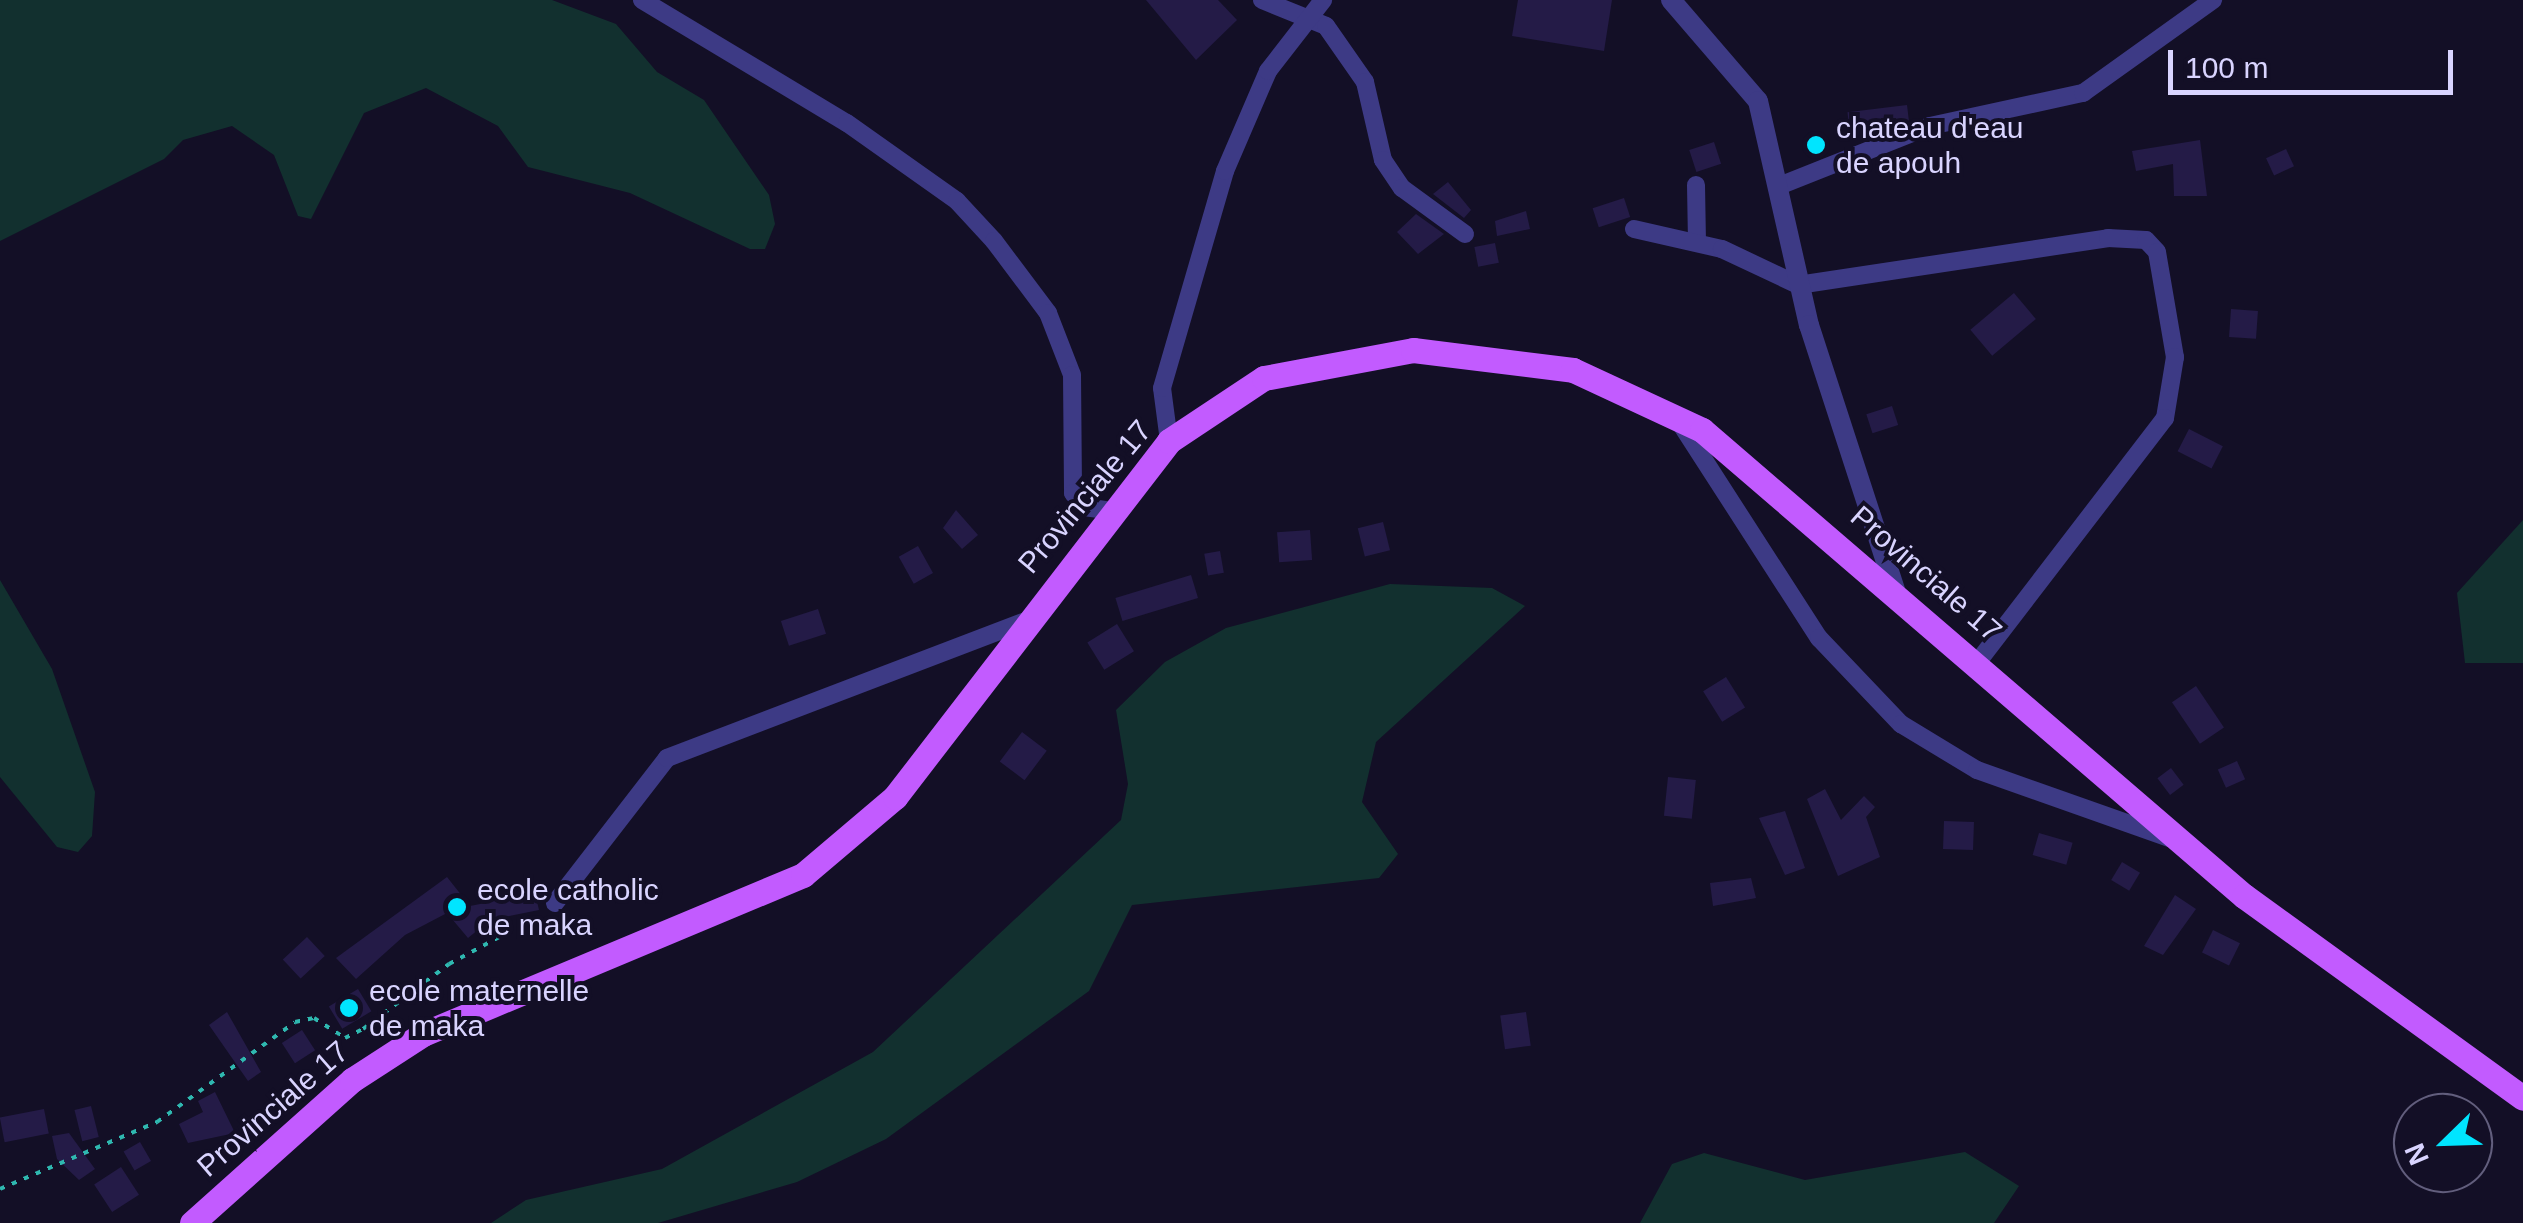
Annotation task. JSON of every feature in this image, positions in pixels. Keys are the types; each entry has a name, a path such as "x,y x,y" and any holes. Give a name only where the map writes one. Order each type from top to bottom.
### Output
{"main road":[{"name":"Provinciale 17","path":"192,1223 352,1080 423,1034 803,875 895,797 1025,621 1169,441 1264,378 1413,350 1573,370 1676,415 1895,590 2179,842 2309,948 2523,1098"}],"street":[{"path":"642,0 847,124 957,201 994,241 1048,313 1072,375 1073,493 1084,508 1112,511"},
{"path":"1262,0 1326,26 1365,82 1384,160 1402,188 1464,234"},
{"path":"1169,441 1162,388 1195,257 1246,114 1308,16 1323,0"},
{"path":"1671,0 1753,90 1779,186 1798,285 1895,590"},
{"path":"1779,186 1930,126 2083,93 2213,0"},
{"path":"1696,185 1697,242"},
{"path":"1634,229 1697,242 1798,285 2108,238 2146,240 2163,261 2174,378 2158,434 1978,662"},
{"path":"1676,415 1808,623 1900,724 1976,770 2179,842"},
{"path":"555,903 667,758 1025,621"}],"path":[{"path":"0,1188 158,1122 295,1022 314,1018 344,1038 364,1029 448,964 555,903"}],"green space":[{"path":"0,0 552,0 616,24 657,72 704,100 769,195 775,224 765,249 750,249 630,193 528,167 498,126 426,88 364,113 311,219 298,216 274,155 232,126 183,140 164,159 0,241"},
{"path":"2523,520 2523,663 2465,663 2457,593"},
{"path":"0,580 52,669 95,792 92,836 78,852 57,847 0,777"},
{"path":"1390,584 1492,588 1525,606 1376,742 1362,802 1398,854 1379,878 1132,905 1089,991 886,1139 797,1182 658,1223 491,1223 526,1200 662,1169 873,1052 1121,820 1128,784 1116,710 1165,662 1226,628"},
{"path":"1965,1152 2019,1186 1994,1223 1640,1223 1672,1164 1704,1153 1805,1180"}],"building":[{"path":"1146,0 1218,0 1237,20 1196,60"},
{"path":"1518,0 1612,0 1604,51 1512,36"},
{"path":"1907,105 1909,121 1849,128 1847,112"},
{"path":"2200,140 2207,196 2174,196 2173,164 2136,171 2132,151"},
{"path":"1714,142 1721,164 1696,172 1689,150"},
{"path":"2286,149 2294,166 2274,176 2266,158"},
{"path":"1448,182 1471,210 1464,218 1433,194"},
{"path":"1624,198 1630,217 1599,227 1593,208"},
{"path":"1526,211 1530,229 1497,236 1495,221"},
{"path":"1416,214 1444,234 1418,254 1397,232"},
{"path":"1495,243 1499,263 1478,267 1474,247"},
{"path":"2014,293 2036,319 1992,356 1970,330"},
{"path":"2231,309 2258,311 2256,339 2229,337"},
{"path":"1892,406 1898,425 1873,433 1866,414"},
{"path":"2189,429 2223,446 2212,469 2178,451"},
{"path":"956,510 978,535 962,549 943,528"},
{"path":"1383,522 1390,550 1365,556 1358,528"},
{"path":"1310,530 1312,560 1279,562 1277,532"},
{"path":"918,546 933,573 914,584 899,557"},
{"path":"1220,551 1224,573 1208,575 1204,554"},
{"path":"1191,575 1198,598 1122,621 1115,598"},
{"path":"818,609 826,634 789,646 781,621"},
{"path":"1117,624 1134,651 1104,670 1087,643"},
{"path":"1726,677 1745,708 1722,722 1703,691"},
{"path":"2196,686 2224,727 2200,744 2172,702"},
{"path":"1022,732 1047,751 1024,780 1000,762"},
{"path":"2237,761 2245,779 2226,788 2218,770"},
{"path":"2171,768 2184,785 2170,795 2157,778"},
{"path":"1668,777 1696,780 1692,819 1664,816"},
{"path":"1825,789 1841,820 1864,796 1875,807 1866,817 1880,857 1838,876 1807,799"},
{"path":"1785,811 1805,868 1785,875 1759,818"},
{"path":"1944,821 1974,822 1973,850 1943,849"},
{"path":"2039,833 2073,843 2066,865 2033,855"},
{"path":"2122,862 2140,873 2129,891 2111,880"},
{"path":"447,877 470,906 535,893 539,910 490,920 468,938 447,913 405,935 356,979 336,958"},
{"path":"1751,878 1756,898 1713,906 1710,883"},
{"path":"2175,895 2196,909 2163,955 2144,946"},
{"path":"2213,930 2240,943 2229,966 2202,952"},
{"path":"307,937 325,956 301,979 283,960"},
{"name":"ecole maternelle de maka","path":"358,989 371,1011 342,1029 329,1007"},
{"path":"227,1012 261,1072 248,1081 209,1025"},
{"path":"1526,1012 1531,1046 1505,1049 1500,1016"},
{"path":"302,1030 315,1050 295,1063 282,1043"},
{"path":"215,1092 235,1133 188,1143 179,1124 203,1112 198,1101"},
{"path":"91,1106 99,1137 82,1141 75,1110"},
{"path":"44,1109 49,1134 5,1142 0,1118"},
{"path":"69,1133 95,1169 79,1180 57,1159 52,1136"},
{"path":"140,1142 151,1161 135,1171 124,1152"},
{"path":"121,1167 139,1195 112,1212 94,1184"}],"place":[{"name":"chateau d'eau de apouh","path":"1816,145"},
{"name":"ecole catholic de maka","path":"457,907"},
{"name":"ecole maternelle de maka","path":"349,1008"}]}
